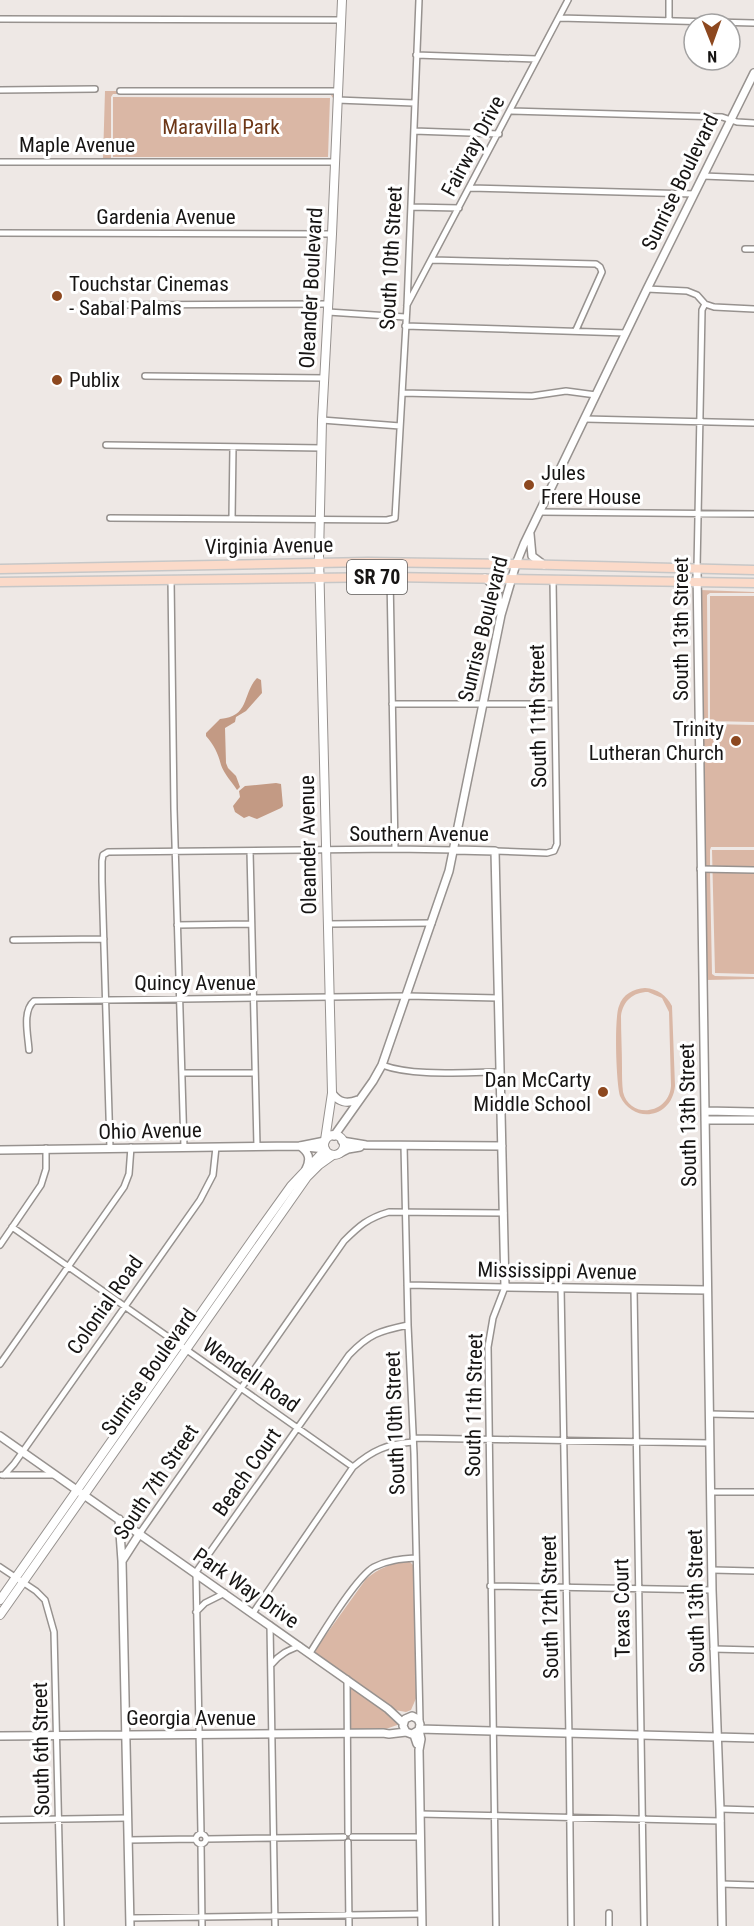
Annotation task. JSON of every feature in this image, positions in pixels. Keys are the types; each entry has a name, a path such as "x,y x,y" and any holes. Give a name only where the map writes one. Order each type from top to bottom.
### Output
{"main road":[{"name":"Oleander Boulevard","path":"319,578 322,420 342,0"},
{"name":"Virginia Avenue","path":"0,569 319,563 516,564 754,570"},
{"path":"79,581 89,573 108,567"},
{"name":"Virginia Avenue","path":"0,582 390,577 754,583"},
{"name":"Oleander Avenue","path":"319,578 332,1093 331,1142 343,1148 337,1154"},
{"path":"331,1142 337,1154"},
{"name":"Sunrise Boulevard","path":"182,1348 253,1239 291,1186 331,1142"},
{"name":"Sunrise Boulevard","path":"0,1615 19,1580 182,1348 307,1177 319,1165 337,1154"},
{"name":"Sunrise Boulevard","path":"0,1600 19,1580"}],"street":[{"name":"South 10th Street","path":"320,519 387,520 394,518 411,207 419,0"},
{"name":"Fairway Drive","path":"406,306 568,0"},
{"path":"669,0 669,21"},
{"path":"559,18 754,23"},
{"path":"0,19 340,20"},
{"path":"416,55 536,59"},
{"name":"Sunrise Boulevard","path":"331,1142 382,1065 432,923 455,850 482,704 501,615 516,564 647,289 754,73"},
{"path":"0,90 95,89"},
{"path":"120,91 338,91"},
{"path":"337,100 414,103"},
{"path":"511,111 722,117 754,123"},
{"path":"414,131 499,134"},
{"name":"Maple Avenue","path":"0,162 334,162"},
{"path":"703,176 754,178"},
{"path":"470,188 694,194"},
{"path":"411,207 459,208"},
{"name":"Gardenia Avenue","path":"0,233 332,234"},
{"path":"745,249 754,249"},
{"path":"432,260 596,264 602,272 576,330"},
{"path":"647,289 687,291 697,295 705,304 714,307 754,309"},
{"name":"South 13th Street","path":"705,304 702,310 697,569 700,869 713,1649 720,1809 722,1926"},
{"path":"112,305 329,308 405,317"},
{"path":"405,326 627,333"},
{"path":"145,376 325,378"},
{"path":"402,393 532,396 566,391 596,395"},
{"path":"585,419 754,423"},
{"path":"322,420 400,426"},
{"path":"106,445 322,448"},
{"path":"232,519 234,447"},
{"path":"540,512 754,514"},
{"path":"110,518 320,519"},
{"path":"530,532 532,556 544,565"},
{"path":"390,577 395,849"},
{"path":"485,578 497,588 501,615"},
{"path":"171,579 177,925 184,1147"},
{"name":"South 11th Street","path":"552,580 557,844 554,851"},
{"path":"392,704 554,704"},
{"name":"Southern Avenue","path":"104,939 102,861 108,852 395,849 554,851"},
{"path":"250,851 257,1146"},
{"name":"South 11th Street","path":"495,851 505,1287 493,1318 488,1347 496,1926"},
{"path":"700,869 754,870"},
{"path":"328,924 432,923"},
{"path":"177,925 251,924"},
{"path":"13,940 104,939 110,1148"},
{"name":"Quincy Avenue","path":"29,1050 27,1013 34,1000 407,996 498,998"},
{"path":"382,1065 410,1071 500,1072"},
{"path":"182,1073 255,1073"},
{"path":"332,1093 343,1102 358,1100"},
{"path":"705,1111 751,1112 751,1120 705,1120"},
{"name":"Ohio Avenue","path":"0,1150 300,1146 331,1142 366,1145 502,1146"},
{"name":"Ohio Avenue","path":"337,1154 366,1145"},
{"name":"South 10th Street","path":"404,1145 419,1699 416,1737 419,1750 422,1926"},
{"path":"300,1146 309,1156 306,1169"},
{"name":"Colonial Road","path":"2,1475 22,1452 207,1189 215,1167 216,1147"},
{"path":"0,1245 41,1185 46,1169 46,1148"},
{"path":"0,1364 124,1187 129,1174 131,1148"},
{"name":"South 7th Street","path":"130,1922 122,1561 344,1241 360,1224 377,1216 406,1211 504,1213"},
{"name":"Wendell Road","path":"12,1227 353,1467"},
{"name":"Mississippi Avenue","path":"407,1285 707,1290"},
{"name":"South 12th Street","path":"561,1287 571,1926"},
{"name":"Texas Court","path":"634,1289 644,1926"},
{"name":"Beach Court","path":"196,1572 349,1355 362,1341 375,1334 408,1325"},
{"path":"709,1414 754,1415"},
{"name":"Park Way Drive","path":"0,1436 347,1679 388,1709 403,1724"},
{"path":"252,1613 353,1467 368,1454 381,1448 413,1440 710,1443"},
{"path":"2,1475 56,1474"},
{"path":"711,1492 754,1492"},
{"path":"119,1519 122,1561"},
{"path":"310,1653 360,1579 372,1568 391,1560 415,1558"},
{"name":"South 6th Street","path":"0,1568 36,1591 45,1600 51,1614 54,1632 61,1926"},
{"path":"712,1570 754,1571"},
{"path":"196,1572 201,1833 197,1836 202,1926"},
{"path":"490,1586 712,1590"},
{"path":"196,1612 205,1603 225,1593"},
{"path":"270,1625 275,1926"},
{"path":"272,1664 279,1655 300,1646"},
{"path":"713,1649 754,1650"},
{"path":"347,1679 349,1926"},
{"name":"South 10th Street","path":"410,1716 419,1699"},
{"name":"Park Way Drive","path":"388,1709 410,1716 416,1728"},
{"path":"410,1716 403,1724 416,1728"},
{"name":"Georgia Avenue","path":"383,1733 403,1724"},
{"name":"Georgia Avenue","path":"0,1736 389,1734 416,1728 754,1738"},
{"path":"720,1809 754,1810"},
{"path":"420,1814 720,1821"},
{"path":"0,1820 128,1818"},
{"path":"201,1833 207,1839"},
{"path":"128,1840 204,1843 207,1839 420,1836"},
{"path":"722,1884 754,1885"},
{"path":"609,1913 609,1926"},
{"path":"130,1922 202,1917 422,1914"}],"green space":[{"path":"105,91 117,91 118,94 335,94 332,159 333,98 331,95 113,94 111,97 111,159 103,159"},
{"name":"Maravilla Park","path":"113,97 330,98 328,157 113,157"},
{"path":"700,590 754,592 710,593 707,595 708,722 710,724 754,725 754,847 711,847 710,866 703,866"},
{"path":"710,596 754,596 754,722 710,721"},
{"path":"712,850 754,850 754,974 715,973"},
{"path":"703,872 710,872 712,974 754,977 754,979 705,980"},
{"path":"641,989 658,991 672,1006 675,1086 667,1105 652,1114 634,1111 626,1105 620,1096 617,1078 617,1013 626,995","holes":["648,992 662,998 669,1012 671,1086 664,1103 657,1108 641,1110 633,1107 623,1092 621,1016 626,1002 633,996"]},
{"path":"409,1561 413,1565 417,1696 411,1710 406,1712 395,1710 316,1654 315,1650 366,1579 386,1567"},
{"path":"349,1684 388,1711 400,1724 383,1730 349,1730"}],"shaded area":[{"path":"257,678 261,680 262,693 246,711 236,717 235,722 225,728 226,763 236,776 240,787 237,790 224,772 206,733 220,719 230,717 241,709"},
{"path":"281,784 283,806 281,808 257,819 249,816 244,818 235,812 233,806 240,797 239,791 245,786"}],"place":[{"name":"Touchstar Cinemas - Sabal Palms","path":"57,296"},
{"name":"Publix","path":"57,380"},
{"name":"Jules Frere House","path":"529,485"},
{"name":"Trinity Lutheran Church","path":"736,741"},
{"name":"Dan McCarty Middle School","path":"603,1092"}]}
